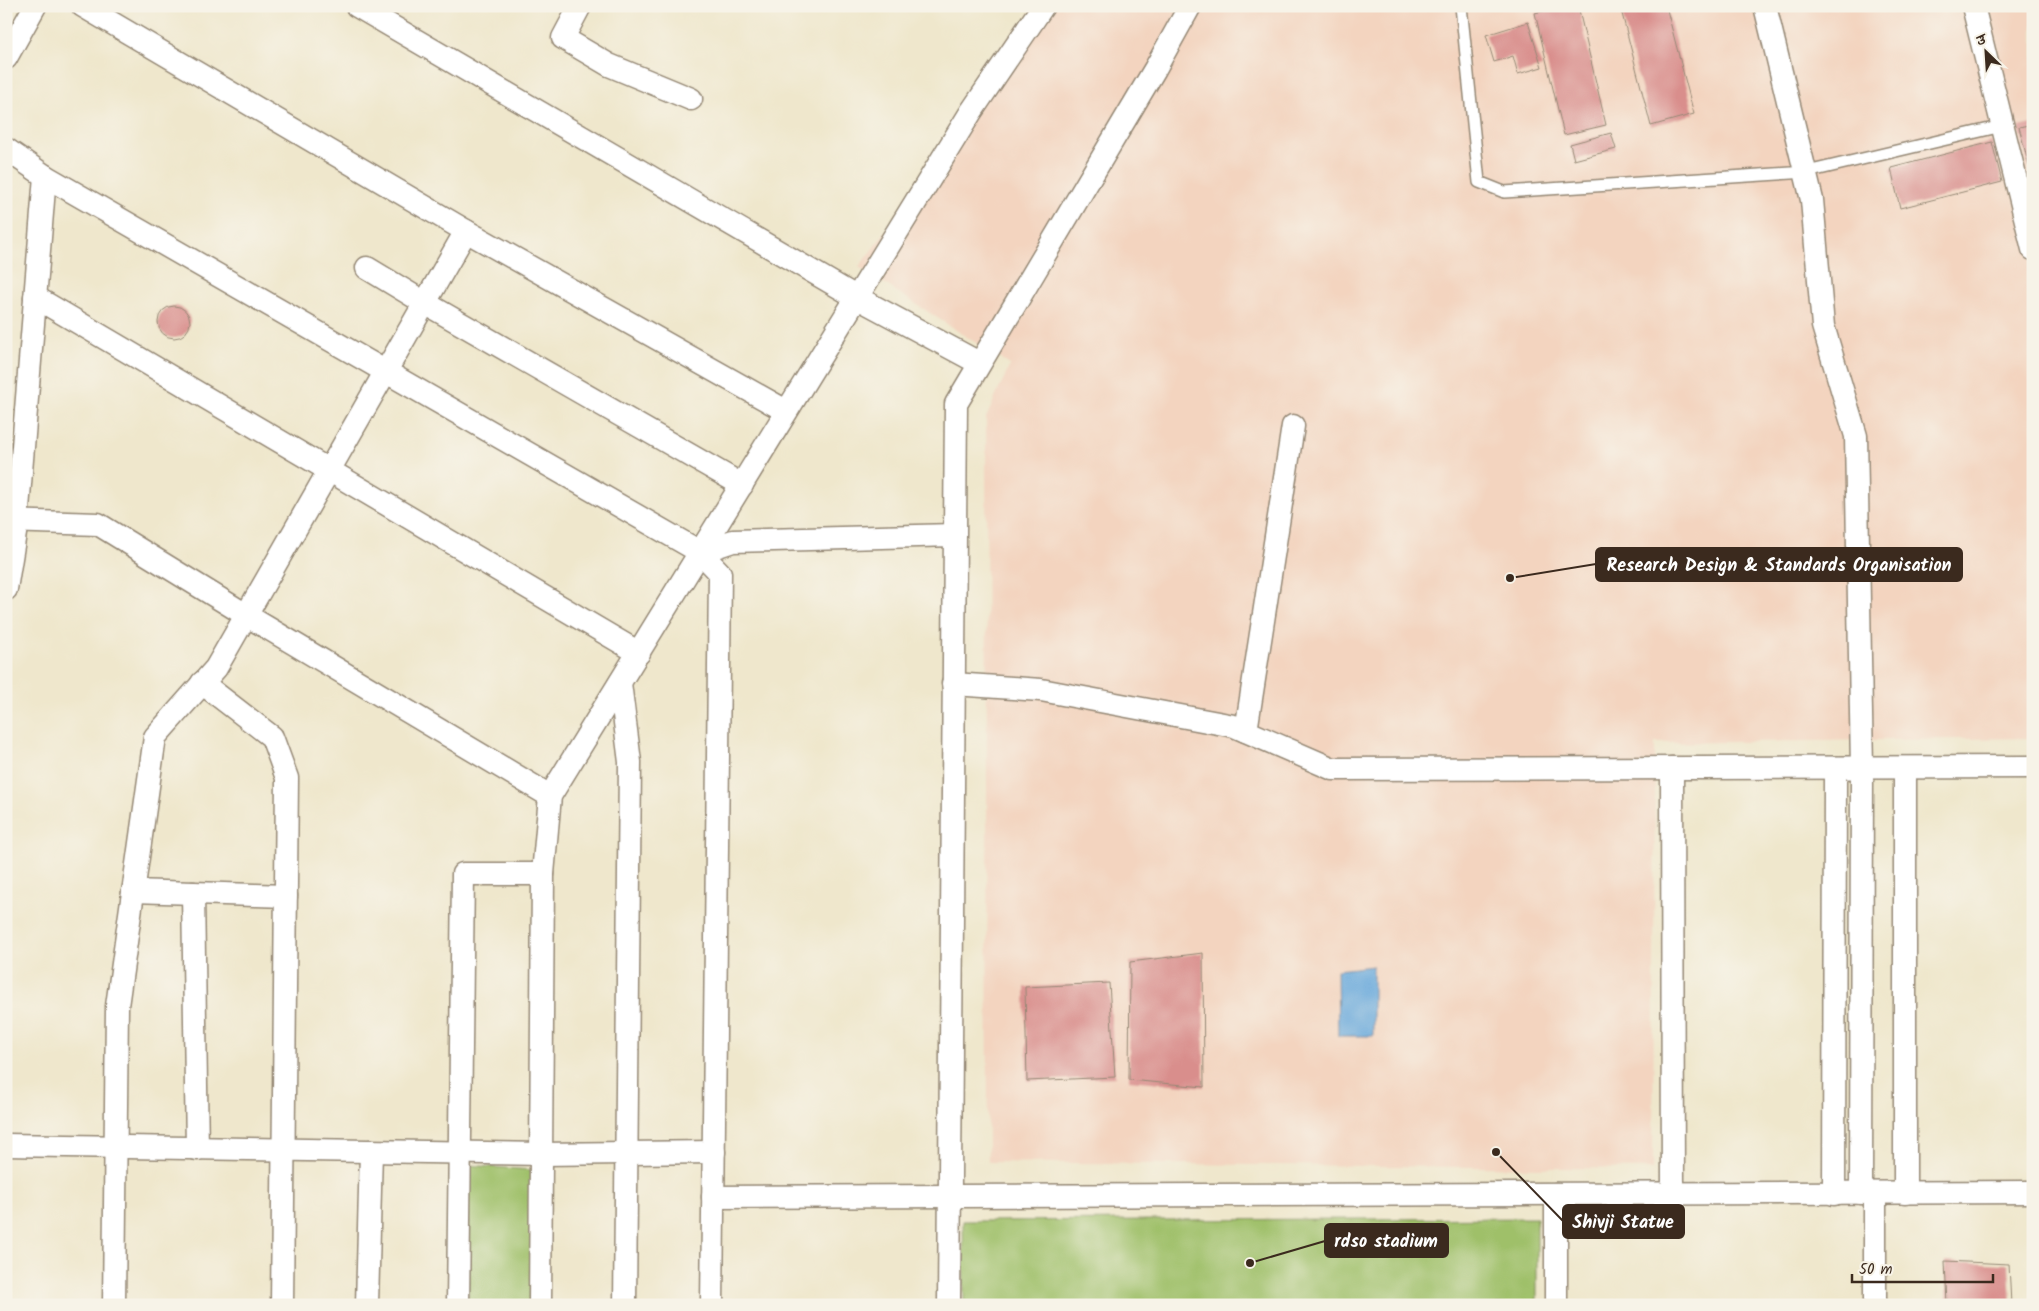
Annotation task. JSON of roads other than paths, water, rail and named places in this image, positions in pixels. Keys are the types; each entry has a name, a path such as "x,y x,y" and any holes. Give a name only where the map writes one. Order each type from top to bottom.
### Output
{"street":[{"path":"6,58 35,6"},
{"path":"83,6 466,231 786,411"},
{"path":"357,6 856,297 980,363"},
{"path":"580,6 563,38 609,64 691,99"},
{"path":"540,1305 543,874 550,796 971,112 1043,6"},
{"path":"948,1305 956,404 1150,77 1190,6"},
{"path":"1765,6 1807,172 1812,200 1823,326 1856,436 1868,1194 1874,1305"},
{"path":"1973,6 2033,249"},
{"path":"6,149 45,176 700,552 720,573 712,1305"},
{"path":"6,589 45,176"},
{"path":"114,1305 116,1006 155,737 216,668 466,231"},
{"path":"367,268 742,485"},
{"path":"35,297 639,653"},
{"path":"1246,731 1293,426"},
{"path":"12,521 98,524 246,615 550,796"},
{"path":"700,552 733,541 954,535"},
{"path":"202,683 272,737 287,778 282,1305"},
{"path":"620,683 630,762 624,1305"},
{"path":"953,684 1041,690 1234,726 1333,770 2033,767"},
{"path":"1672,768 1673,1194"},
{"path":"1834,768 1834,1194"},
{"path":"1905,768 1905,1193"},
{"path":"458,1305 463,874 543,874"},
{"path":"133,891 286,896"},
{"path":"193,893 198,1149"},
{"path":"6,1145 541,1154 714,1152"},
{"path":"367,1305 371,1151"},
{"path":"713,1197 2033,1192"},
{"path":"1556,1194 1556,1305"}],"lane":[{"path":"1461,6 1479,182 1504,192 1807,172 2002,126"}],"water":[{"path":"1373,966 1373,1036 1338,1036 1337,970"}],"place":[{"name":"Research Design & Standards Organisation","path":"1510,578"},
{"name":"Shivji Statue","path":"1496,1152"},
{"name":"rdso stadium","path":"1250,1263"}]}
